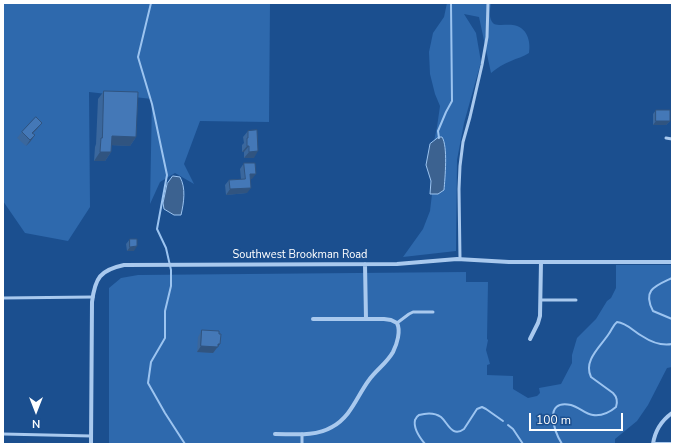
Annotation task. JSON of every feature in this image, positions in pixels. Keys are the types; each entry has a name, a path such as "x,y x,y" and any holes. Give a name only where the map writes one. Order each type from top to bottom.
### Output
{"street":[{"name":"Southwest Brookman Road","path":"91,444 94,287 104,272 113,268 124,265 397,264 447,259 541,262 672,262"},
{"path":"530,339 540,316 541,262"},
{"path":"365,264 366,319"},
{"path":"275,434 309,434 321,432 338,424 347,414 370,379 389,359 399,333 397,323 391,320 313,320"},
{"path":"672,413 659,426 654,436 653,444 672,444"}],"lane":[{"path":"460,259 460,166 463,142 482,66 486,37 488,3"},
{"path":"666,138 672,139"},
{"path":"3,298 93,297"},
{"path":"541,300 576,300"},
{"path":"397,323 413,312 433,312"},
{"path":"3,434 91,436"},
{"path":"302,434 302,444"}],"shaded area":[{"path":"3,3 270,3 269,122 200,121 184,164 194,184 175,173 160,182 150,204 152,99 89,92 90,207 68,241 25,233 3,201"},
{"path":"447,3 491,3 490,14 492,22 496,25 518,26 522,29 529,39 529,53 503,65 491,73 479,17 464,14 476,33 481,62 464,123 457,160 456,251 403,257 423,229 430,211 432,194 438,194 433,146 440,106 430,74 429,52 433,33 444,17"},
{"path":"439,137 442,137 445,147 446,162 444,190 438,194 430,194 431,181 426,165 430,144"},
{"path":"173,176 180,177 184,190 181,215 174,215 164,209 163,203 167,184"},
{"path":"616,265 672,265 672,367 667,368 648,405 637,421 615,439 615,444 109,444 109,288 121,278 138,275 466,272 466,282 488,282 488,340 486,350 490,364 487,365 487,375 513,376 513,389 528,398 537,396 540,393 539,388 561,384 572,363 572,355 577,338 596,319 607,301 611,298 616,288"}],"building":[{"path":"104,91 138,92 136,137 112,136 111,152 100,152"},
{"path":"656,110 670,110 670,121 656,121"},
{"path":"36,117 42,123 32,133 35,135 30,140 22,132"},
{"path":"257,130 258,151 249,152 249,146 247,146 248,131"},
{"path":"244,163 255,163 256,174 250,174 251,188 230,189 229,180 245,179"},
{"path":"130,239 137,239 137,246 130,247"},
{"path":"202,330 219,331 219,334 221,334 220,344 218,344 218,347 201,346"},
{"path":"40,443 40,444 27,444"}],"waterway":[{"path":"151,3 138,57 152,104 167,175 157,229 166,248 171,270 171,286 165,311 165,338 151,362 148,383 185,444"},
{"path":"439,138 438,131 452,101 451,3"},
{"path":"672,278 656,286 650,293 649,298 653,311 672,319"},
{"path":"562,444 556,432 553,417 554,411 557,407 562,404 571,405 593,415 605,414 616,407 617,401 613,393 591,377 589,365 594,354 617,322 624,324 653,342 660,344 672,344"},
{"path":"425,444 415,427 415,420 419,415 430,413 436,414 441,417 453,431 456,432 464,429 477,409 482,407 503,421"},
{"path":"508,425 513,429 523,444"}]}
